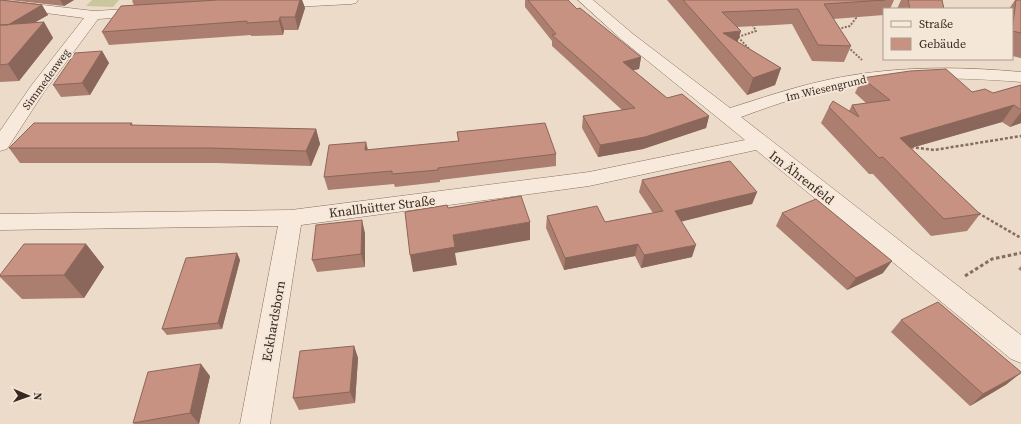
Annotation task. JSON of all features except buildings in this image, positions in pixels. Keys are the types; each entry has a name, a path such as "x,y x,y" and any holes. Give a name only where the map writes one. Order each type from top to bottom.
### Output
{"street":[{"path":"260,5 350,0"},
{"name":"Im Ährenfeld","path":"585,0 608,21 730,116 760,143 1021,351"},
{"path":"0,3 94,15 157,11"},
{"name":"Simmedenweg","path":"0,145 37,90 94,15"},
{"name":"Im Wiesengrund","path":"730,116 801,91 883,76 946,72 1021,77"},
{"name":"Knallhütter Straße","path":"0,222 291,218 589,179 760,143"},
{"name":"Eckhardsborn","path":"255,424 291,218"}],"path":[{"path":"834,31 850,26 856,18 853,14"},
{"path":"738,38 756,31 751,21"},
{"path":"735,34 752,52"},
{"path":"844,42 854,54 883,76"},
{"path":"904,146 934,150 1021,136"},
{"path":"976,211 1021,238"},
{"path":"983,264 992,259 1021,253"}],"shaded area":[{"path":"92,0 119,0 113,7 86,6"}]}
